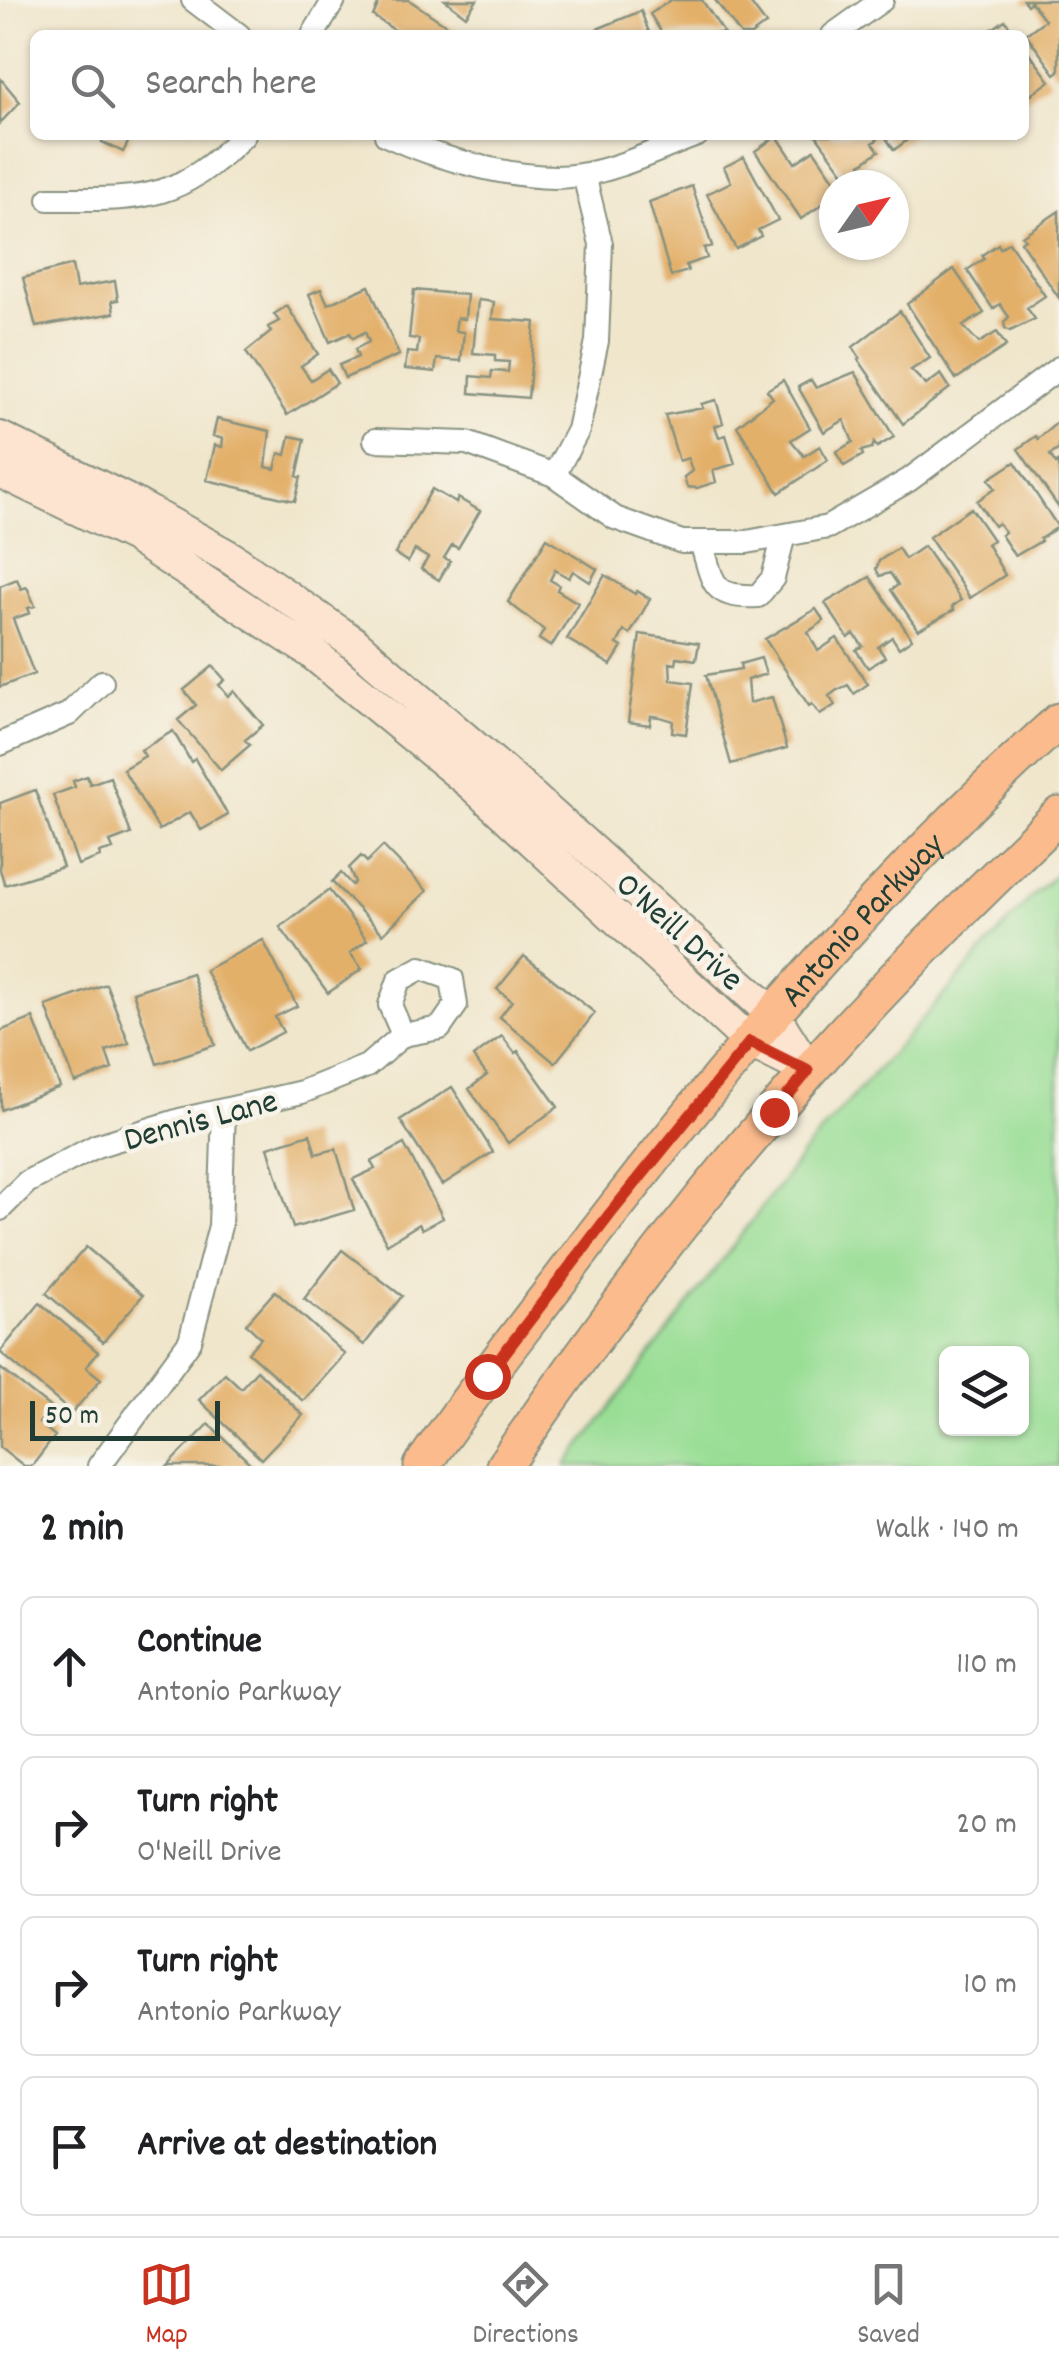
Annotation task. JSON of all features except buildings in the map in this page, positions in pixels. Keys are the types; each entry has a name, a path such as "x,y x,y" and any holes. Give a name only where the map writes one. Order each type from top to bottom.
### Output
{"main road":[{"name":"O'Neill Drive","path":"0,438 232,558 354,643 774,1014 808,1071"},
{"name":"O'Neill Drive","path":"0,471 134,536 310,651 473,785 750,1042 808,1071"},
{"name":"Antonio Parkway","path":"422,1466 610,1214 750,1042 928,846 1059,721"},
{"name":"Antonio Parkway","path":"504,1466 655,1258 808,1071 1059,816"}],"street":[{"path":"193,0 232,30"},
{"path":"316,30 334,0"},
{"path":"840,30 882,0"},
{"path":"48,199 136,199 186,184 238,140"},
{"path":"397,140 423,152 546,178 584,175 683,140"},
{"path":"554,476 578,430 597,341 600,244 584,175"},
{"path":"375,440 467,443 554,476 615,518 682,542 747,542 828,527 909,480 1059,368"},
{"path":"701,542 714,584 731,597 758,596 773,578 784,535"},
{"path":"0,744 69,714 102,682"},
{"name":"Dennis Lane","path":"0,1209 27,1182 96,1146 180,1120 302,1092 366,1066 403,1035"},
{"path":"99,1466 190,1341 220,1226 224,1110"}],"green space":[{"path":"1059,872 1059,1466 566,1466 808,1147 1035,893"}],"route":[{"path":"487,1376 610,1214 750,1042 808,1071 774,1112"}]}
